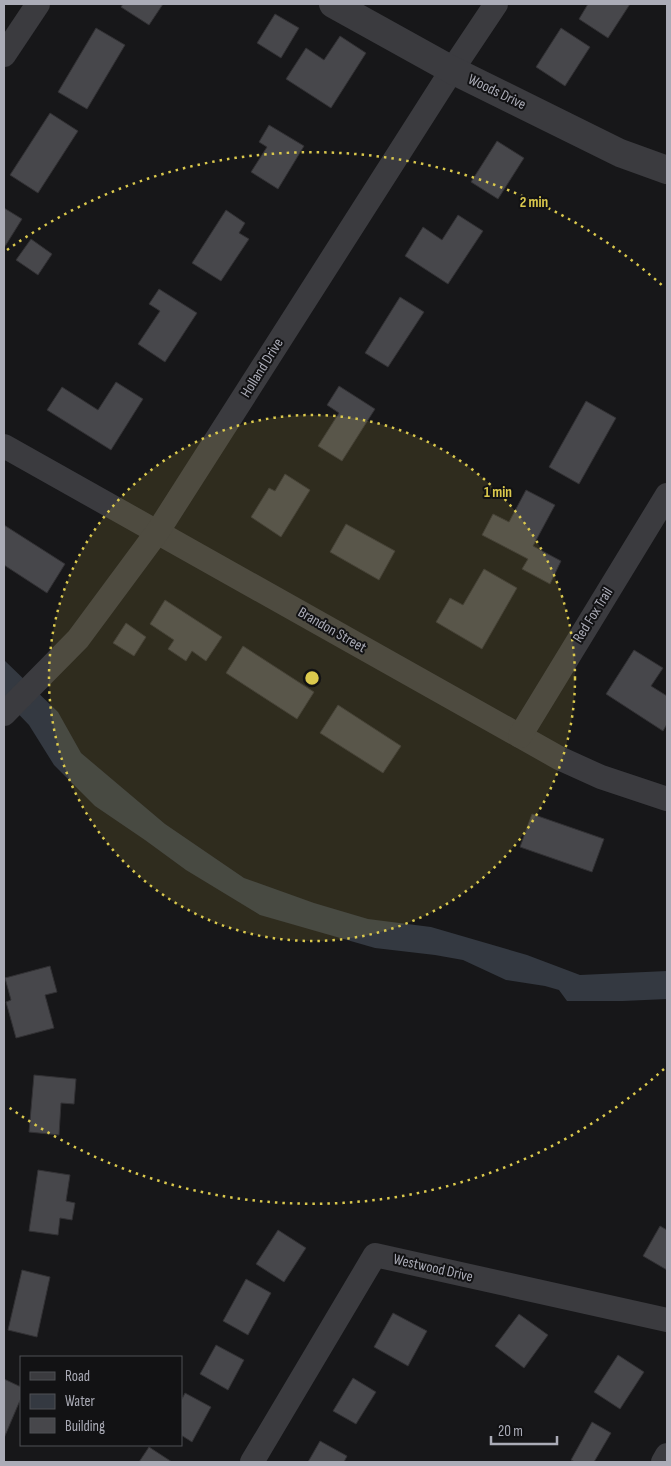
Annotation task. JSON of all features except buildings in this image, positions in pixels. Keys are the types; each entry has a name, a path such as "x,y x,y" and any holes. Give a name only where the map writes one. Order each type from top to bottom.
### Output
{"street":[{"path":"4,55 38,4"},
{"name":"Woods Drive","path":"333,4 452,70 620,153 667,170"},
{"name":"Holland Drive","path":"4,714 78,639 158,531 496,4"},
{"name":"Brandon Street","path":"4,446 560,758 601,777 667,799"},
{"name":"Red Fox Trail","path":"520,736 667,495"},
{"name":"Westwood Drive","path":"252,1462 375,1255 667,1320"},
{"path":"663,1462 667,1455"}],"water":[{"path":"4,660 58,712 81,753 165,824 244,878 314,903 368,919 431,927 527,955 580,975 667,971 667,999 567,1001 559,990 506,980 463,960 375,948 260,915 186,870 95,806 54,765 29,725 4,699"}]}
